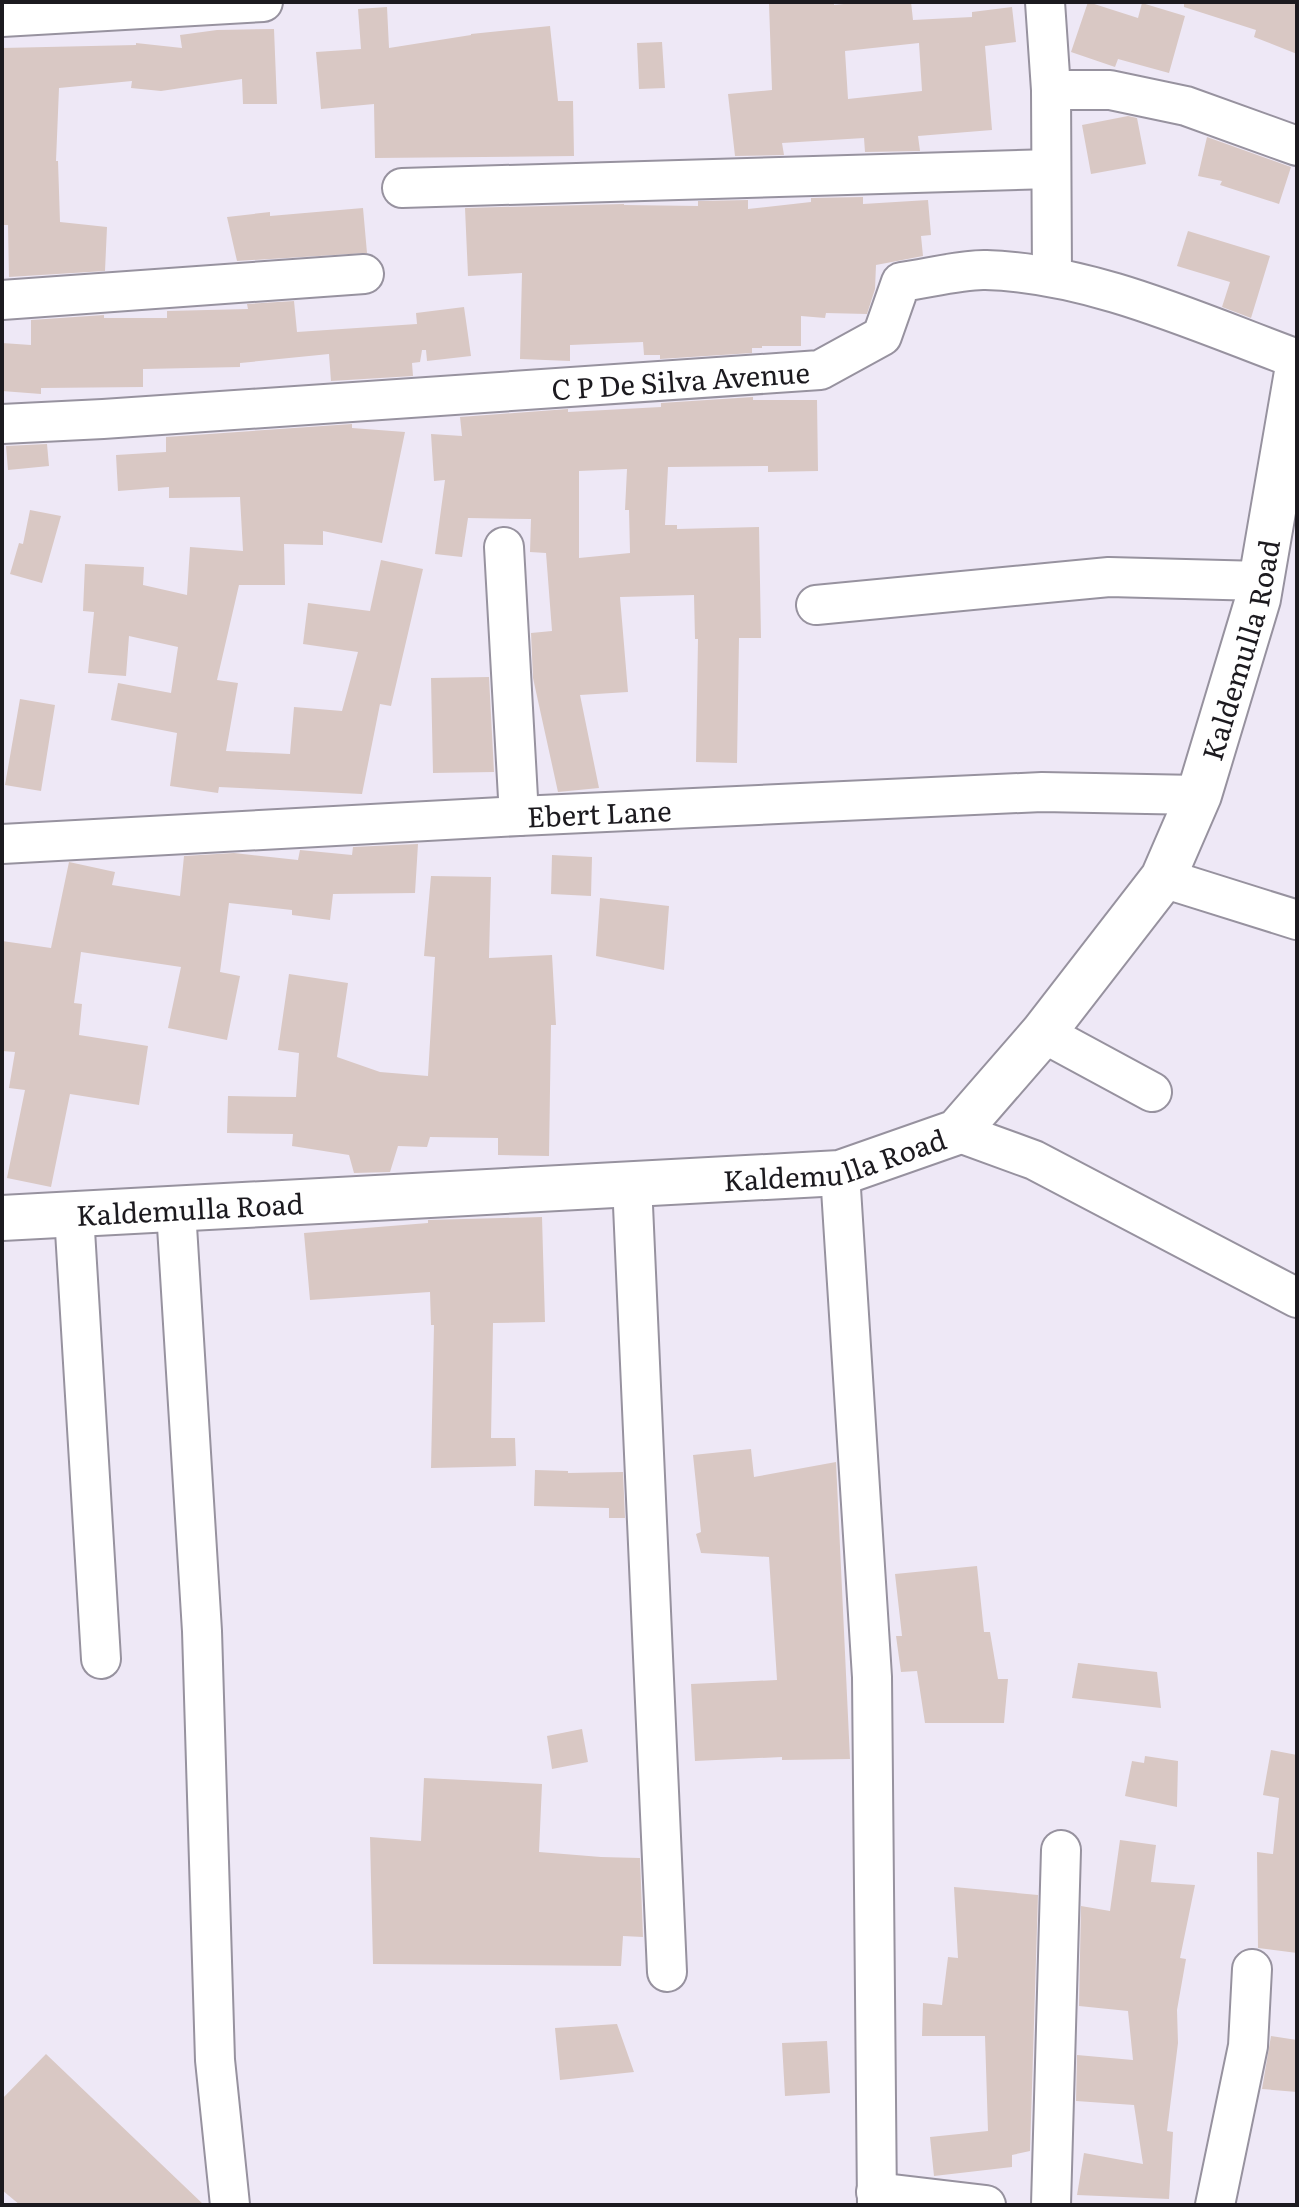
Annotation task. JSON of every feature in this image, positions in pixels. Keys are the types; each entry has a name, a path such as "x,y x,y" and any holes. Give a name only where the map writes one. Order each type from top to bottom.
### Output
{"main road":[{"name":"Kaldemulla Road","path":"2,1218 840,1173 957,1132 1043,1033 1163,878 1199,795 1262,581 1285,520 1297,372"}],"street":[{"path":"2,17 61,8 263,2"},
{"path":"1045,2 1051,90 1052,277"},
{"path":"1051,90 1110,90 1186,106 1297,146"},
{"path":"402,188 1051,169"},
{"name":"C P De Silva Avenue","path":"2,424 820,370 882,336 901,282 983,269 1052,277 1140,301 1297,359"},
{"path":"2,300 364,274"},
{"path":"504,547 519,816"},
{"path":"816,605 1109,577 1262,581"},
{"name":"Ebert Lane","path":"2,844 1042,792 1199,795"},
{"path":"1163,878 1297,920"},
{"path":"1043,1033 1152,1092"},
{"path":"957,1132 1034,1160 1297,1298"},
{"path":"840,1173 872,1677 876,2198 986,2205"},
{"path":"632,1183 667,1972"},
{"path":"176,1210 202,1631 215,2060 230,2205"},
{"path":"74,1214 101,1659"},
{"path":"1051,2205 1061,1850"},
{"path":"1215,2205 1248,2046 1252,1969"}],"building":[{"path":"911,2 913,20 972,17 972,12 1012,7 1016,42 985,46 992,130 918,136 920,151 865,152 864,138 782,143 784,155 735,156 728,94 772,90 769,4","holes":["919,43 922,91 848,99 845,51"]},
{"path":"1088,2 1138,18 1142,3 1185,16 1169,73 1118,59 1115,67 1071,52"},
{"path":"1184,2 1297,2 1297,54 1254,37 1256,30 1184,7"},
{"path":"387,7 389,48 471,34 550,26 558,101 573,101 574,156 375,158 374,104 321,109 316,52 361,49 358,9"},
{"path":"274,29 277,104 243,104 242,79 161,91 131,88 132,81 59,88 56,161 60,222 107,227 105,271 9,277 8,225 2,225 2,48 136,43 182,48 180,35 217,30"},
{"path":"662,42 665,88 639,89 637,43"},
{"path":"1128,116 1137,118 1146,164 1091,174 1082,125"},
{"path":"1207,137 1291,167 1279,204 1220,185 1222,181 1198,176"},
{"path":"863,197 863,204 928,200 931,235 921,236 923,256 876,265 875,289 867,314 826,313 825,318 801,316 801,346 762,346 752,348 752,353 660,359 660,355 644,355 643,342 570,345 570,361 520,359 522,273 468,276 465,208 624,204 698,206 698,201 748,200 748,209 811,202 811,198"},
{"path":"363,208 367,253 237,261 227,217"},
{"path":"1188,231 1270,256 1251,318 1222,307 1230,282 1177,266"},
{"path":"294,301 297,332 417,324 416,313 464,307 471,356 427,361 426,350 422,350 420,362 412,363 413,376 331,381 329,354 240,363 240,367 143,369 143,387 41,388 41,394 2,391 2,343 31,345 31,320 104,315 104,318 167,318 167,311 248,309 247,304"},
{"path":"753,397 753,400 817,400 818,471 768,472 768,466 668,467 665,525 677,525 677,529 759,527 761,638 739,638 737,763 696,762 698,639 695,639 694,595 620,597 628,692 580,695 599,788 558,792 533,678 531,633 552,631 546,553 530,552 531,519 468,518 462,557 435,554 445,480 434,481 431,434 462,436 460,417 568,409 568,412 661,407 661,403","holes":["627,469 625,510 629,510 630,553 579,558 579,471"]},
{"path":"352,424 352,428 405,432 382,543 323,531 323,545 284,544 285,585 239,585 217,680 238,683 226,751 290,754 294,707 342,711 358,652 303,644 308,603 370,611 381,560 423,569 391,706 380,704 362,794 219,787 218,793 170,786 177,733 111,720 118,683 171,693 178,647 129,636 126,676 88,673 94,612 83,611 85,564 144,567 143,585 187,595 190,547 243,551 240,497 169,498 169,487 118,491 116,455 166,452 166,437"},
{"path":"47,444 49,466 8,470 6,446"},
{"path":"30,510 61,516 42,583 10,574 19,543 23,544"},
{"path":"489,677 494,772 433,773 431,678"},
{"path":"20,699 55,705 41,791 5,785"},
{"path":"418,844 415,893 333,894 330,920 292,915 292,910 229,903 220,972 240,976 227,1040 168,1028 181,967 81,952 74,1003 82,1004 79,1035 148,1046 139,1105 70,1094 51,1187 7,1178 25,1090 9,1088 15,1052 2,1051 2,941 51,948 69,862 115,872 112,885 180,896 184,856 234,853 298,860 300,850 352,855 353,847"},
{"path":"552,855 592,857 591,896 551,894"},
{"path":"431,876 491,877 489,958 552,955 556,1025 551,1025 549,1156 498,1155 498,1138 430,1137 427,1147 398,1146 390,1172 354,1173 349,1155 292,1146 293,1134 227,1133 228,1096 296,1097 299,1053 278,1050 289,974 348,983 337,1057 380,1072 428,1076 435,957 424,956"},
{"path":"600,898 669,906 664,970 596,956"},
{"path":"542,1217 545,1322 493,1323 491,1438 515,1438 516,1466 431,1468 434,1325 431,1325 430,1292 310,1300 304,1233 428,1223 428,1220"},
{"path":"751,1449 754,1477 836,1462 850,1759 782,1760 782,1757 695,1761 691,1684 777,1680 769,1557 701,1553 696,1534 701,1532 693,1455"},
{"path":"535,1470 623,1472 625,1518 609,1518 609,1508 534,1506"},
{"path":"977,1566 984,1632 990,1632 998,1679 1008,1679 1004,1723 925,1723 917,1671 901,1672 896,1636 902,1636 895,1574"},
{"path":"1078,1663 1157,1672 1161,1708 1072,1698"},
{"path":"582,1729 588,1762 552,1769 547,1736"},
{"path":"1271,1750 1297,1755 1297,1953 1258,1948 1257,1852 1273,1854 1279,1798 1263,1795"},
{"path":"1145,1756 1178,1761 1177,1807 1125,1796 1132,1761 1144,1763"},
{"path":"424,1778 542,1784 539,1852 640,1858 643,1937 623,1936 621,1966 373,1964 370,1837 421,1841"},
{"path":"1120,1840 1156,1845 1151,1882 1195,1885 1180,1958 1186,1959 1177,2010 1178,2043 1167,2131 1173,2132 1169,2199 1077,2195 1084,2153 1143,2164 1134,2105 1076,2101 1077,2055 1133,2060 1128,2011 1079,2006 1081,1906 1110,1911"},
{"path":"954,1887 1038,1895 1030,2151 1012,2155 1012,2167 934,2176 930,2137 988,2131 985,2036 922,2036 923,2003 942,2005 948,1957 958,1958"},
{"path":"617,2024 634,2072 560,2080 555,2028"},
{"path":"1271,2036 1297,2040 1297,2092 1262,2089"},
{"path":"827,2041 830,2093 785,2096 782,2043"},
{"path":"46,2054 204,2205 20,2205 2,2190 2,2099"}]}
